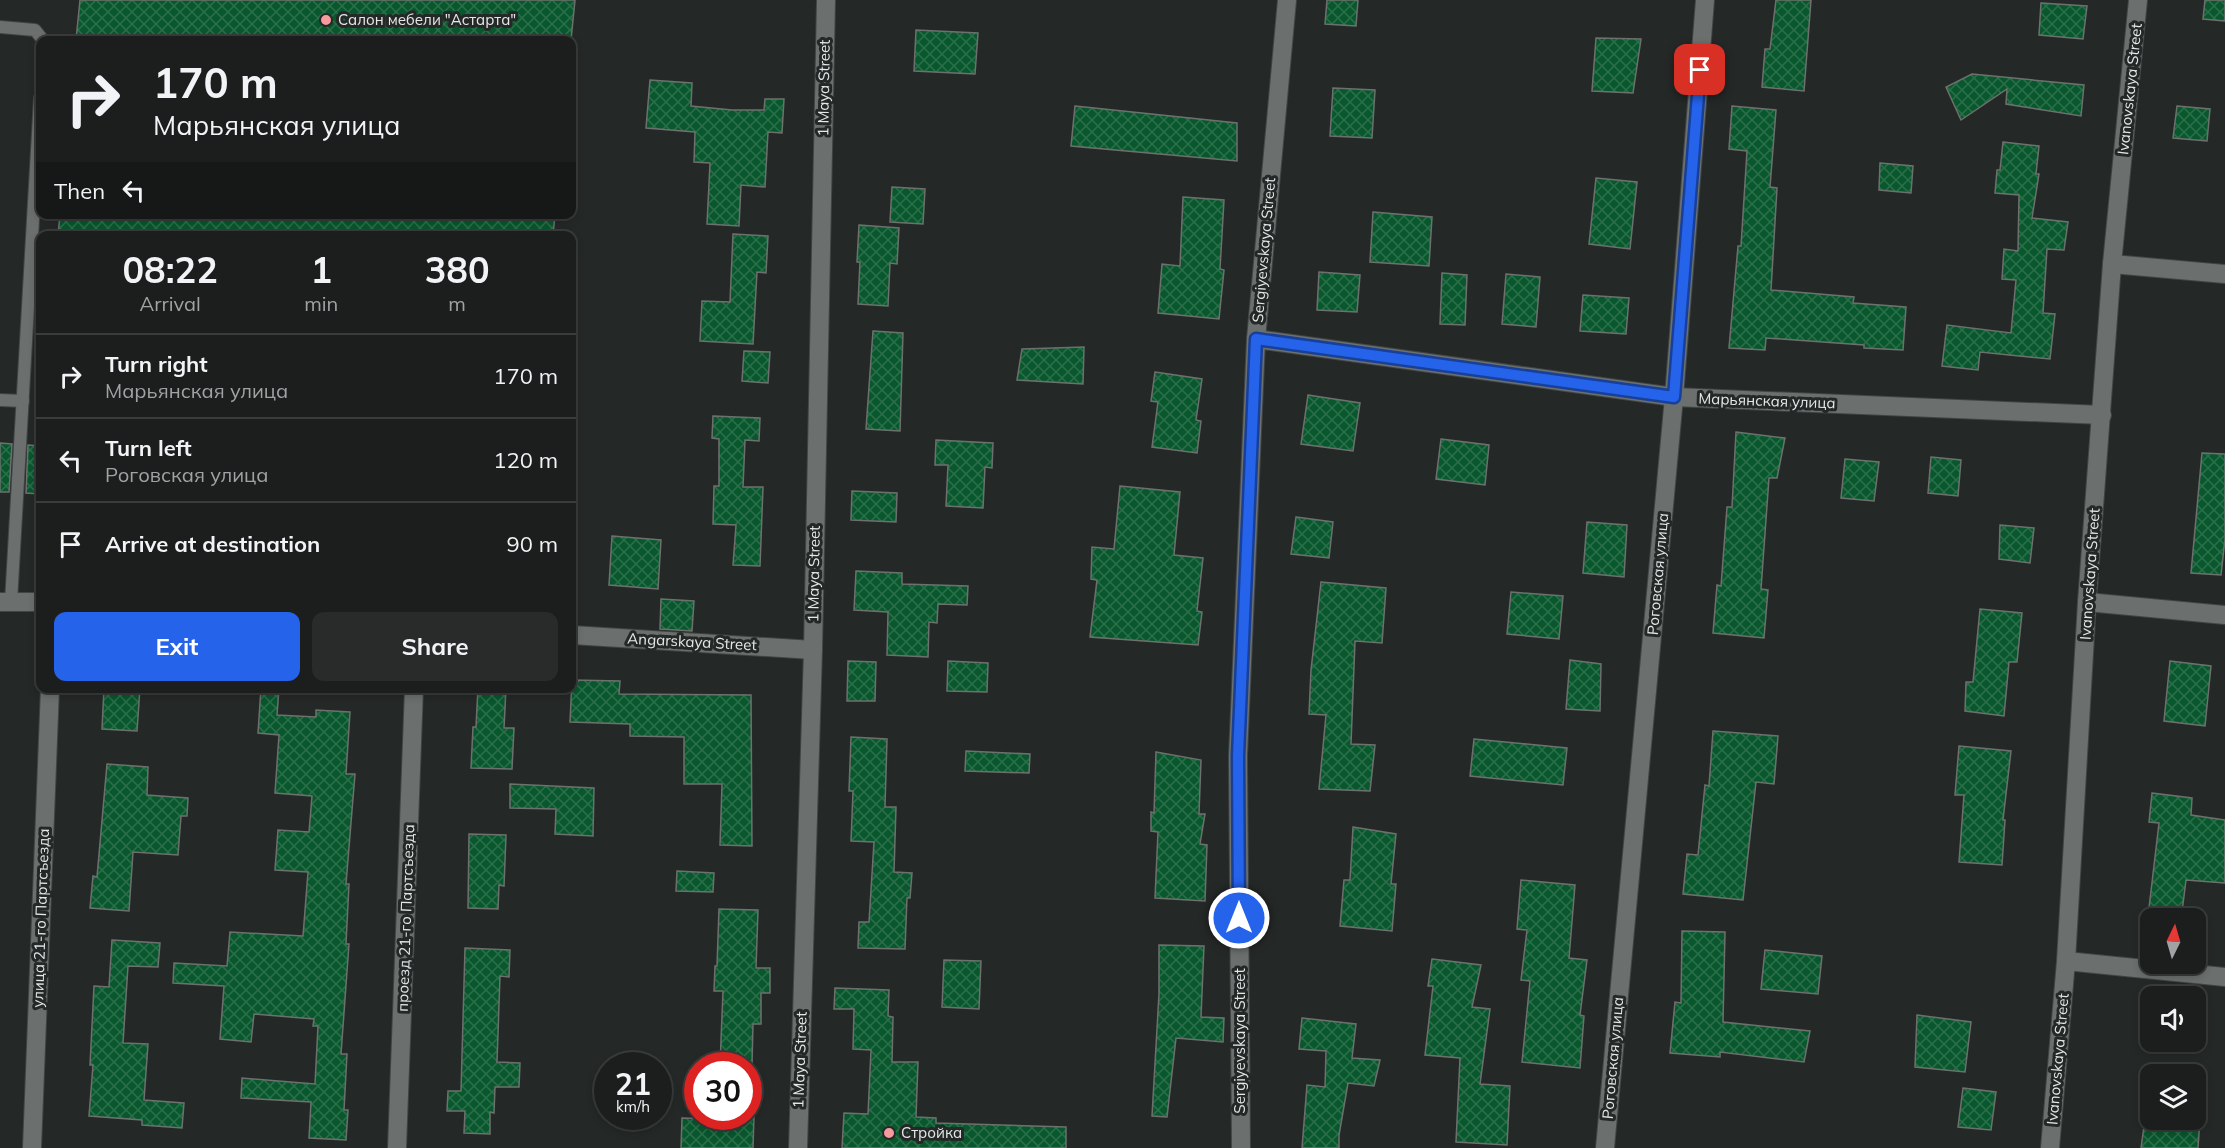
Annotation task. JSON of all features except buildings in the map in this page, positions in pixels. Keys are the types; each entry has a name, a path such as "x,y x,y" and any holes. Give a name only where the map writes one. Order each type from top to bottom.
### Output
{"street":[{"name":"1 Maya Street","path":"798,1148 813,650 826,0"},
{"name":"Sergiyevskaya Street","path":"1241,1148 1238,756 1256,339 1287,0"},
{"name":"Роговская улица","path":"1605,1148 1674,397 1705,0"},
{"name":"Ivanovskaya Street","path":"2050,1148 2066,961 2087,602 2112,264 2138,0"},
{"path":"2112,264 2225,273"},
{"name":"Марьянская улица","path":"1256,339 1674,397 2102,415"},
{"path":"6,602 36,602"},
{"path":"2087,602 2225,615"},
{"name":"Angarskaya Street","path":"576,635 813,650"},
{"name":"улица 21-го Партсъезда","path":"32,1148 50,693"},
{"name":"проезд 21-го Партсъезда","path":"397,1148 414,693"},
{"path":"2066,961 2225,977"}],"lane":[{"path":"0,27 35,30 40,36"},
{"path":"6,602 23,401 36,170"},
{"path":"0,400 23,401"}],"place":[{"name":"Салон мебели \"Астарта\"","path":"326,20"},
{"name":"Стройка","path":"889,1133"}],"route":[{"path":"1239,918 1238,756 1256,339 1674,397 1700,70"}]}
